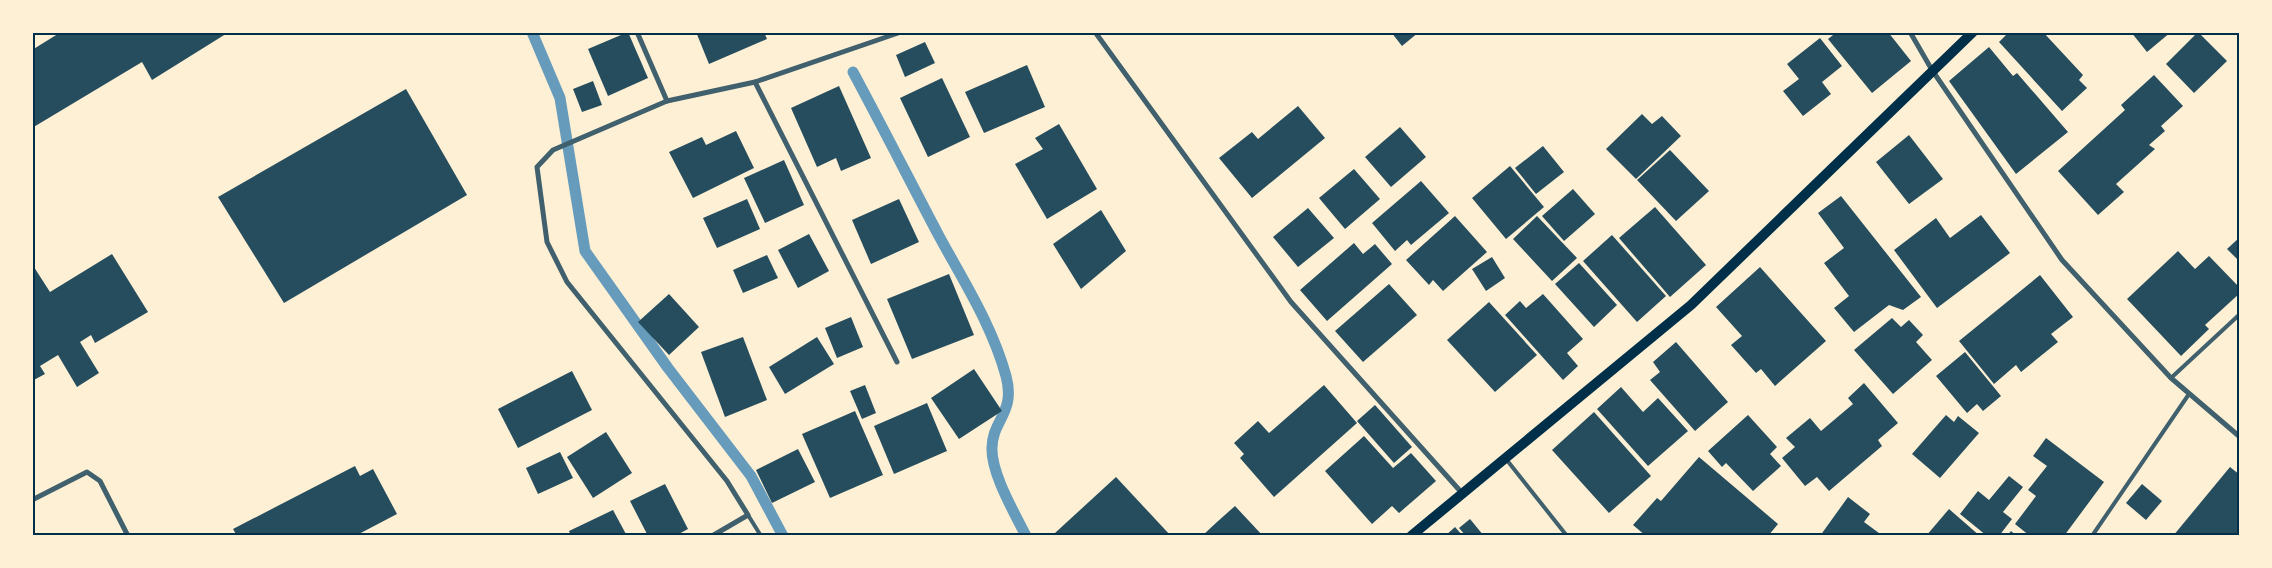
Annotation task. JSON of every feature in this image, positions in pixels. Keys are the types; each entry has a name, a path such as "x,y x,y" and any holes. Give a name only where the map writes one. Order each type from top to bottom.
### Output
{"main road":[{"path":"1411,536 1691,305 1973,32"}],"street":[{"path":"637,32 667,101"},
{"path":"712,536 748,516 727,481 567,282 547,242 537,167 553,150 667,101 755,82 901,32"},
{"path":"1095,32 1291,302 1462,493"},
{"path":"1910,32 1932,70 2062,260 2171,378 2240,437"},
{"path":"755,82 897,362"},
{"path":"32,500 86,472 100,481 128,536"}],"lane":[{"path":"2171,378 2240,314"},
{"path":"2092,536 2189,394"},
{"path":"1506,459 1567,536"},
{"path":"748,516 761,536"}],"building":[{"path":"61,32 229,32 152,80 142,62 32,128 32,50"},
{"path":"628,32 648,78 608,96 588,49"},
{"path":"696,32 764,32 767,39 709,64"},
{"path":"1391,32 1419,32 1402,46"},
{"path":"1837,32 1888,32 1911,61 1872,93 1828,39"},
{"path":"2009,32 2043,32 2083,75 2079,80 2087,88 2062,111 1999,42"},
{"path":"2131,32 2171,32 2147,52"},
{"path":"2198,32 2227,61 2194,93 2166,64"},
{"path":"1820,38 1842,66 1822,82 1831,94 1803,116 1783,91 1799,79 1787,64"},
{"path":"925,42 935,63 905,77 896,55"},
{"path":"1989,47 2013,76 2017,73 2068,132 2016,174 1949,81"},
{"path":"1027,65 1045,107 984,133 965,92"},
{"path":"2154,75 2183,106 2161,126 2165,131 2149,145 2155,149 2116,184 2124,192 2098,215 2058,171 2125,110 2121,105"},
{"path":"942,78 970,137 928,157 900,98"},
{"path":"593,81 602,105 582,112 573,89"},
{"path":"839,86 871,158 841,171 836,158 817,167 791,108"},
{"path":"406,89 467,195 284,303 218,197"},
{"path":"1298,106 1325,138 1252,198 1219,158 1252,132 1258,139"},
{"path":"1642,114 1652,124 1662,116 1681,136 1636,179 1606,149"},
{"path":"1059,124 1097,189 1047,219 1015,164 1043,149 1035,138"},
{"path":"1400,127 1426,157 1391,187 1365,157"},
{"path":"736,131 754,168 693,198 669,152 702,137 706,145"},
{"path":"1909,135 1943,179 1909,204 1876,162"},
{"path":"1543,146 1564,172 1536,194 1515,168"},
{"path":"1670,150 1709,191 1676,221 1637,180"},
{"path":"784,160 804,205 765,223 744,178"},
{"path":"1510,166 1544,207 1506,239 1472,198"},
{"path":"1354,169 1380,199 1345,229 1319,198"},
{"path":"1421,181 1449,213 1411,245 1407,240 1395,251 1372,223"},
{"path":"1573,189 1595,214 1564,241 1542,216"},
{"path":"1841,196 1921,297 1903,310 1889,305 1854,332 1834,308 1849,296 1824,263 1844,248 1818,213"},
{"path":"747,199 760,229 717,248 703,218"},
{"path":"899,199 919,242 871,264 852,220"},
{"path":"1655,207 1706,265 1670,297 1619,238"},
{"path":"1308,208 1334,238 1298,267 1273,237"},
{"path":"1101,210 1126,251 1081,289 1053,244"},
{"path":"1981,215 2010,253 1937,308 1894,250 1936,218 1950,238"},
{"path":"1455,216 1487,252 1443,291 1433,280 1429,285 1406,260"},
{"path":"1537,216 1577,258 1552,281 1513,239"},
{"path":"809,234 829,271 798,288 778,250"},
{"path":"1612,235 1666,296 1637,322 1583,261"},
{"path":"2240,237 2240,262 2227,249"},
{"path":"1354,243 1363,254 1375,244 1392,264 1327,321 1300,290"},
{"path":"2178,251 2195,269 2209,256 2240,288 2240,293 2205,325 2209,329 2181,356 2127,299"},
{"path":"112,254 148,312 95,343 91,335 80,342 99,373 77,387 58,355 40,366 45,374 32,381 32,264 50,292"},
{"path":"767,255 778,278 743,293 733,270"},
{"path":"1492,257 1505,278 1486,291 1472,269"},
{"path":"1579,263 1617,305 1594,327 1555,284"},
{"path":"1760,267 1826,341 1775,386 1761,369 1756,373 1731,345 1742,336 1716,307"},
{"path":"949,274 974,335 912,359 887,299"},
{"path":"2040,275 2073,317 2051,334 2058,342 2021,372 2016,365 1994,384 1959,341"},
{"path":"1389,284 1417,315 1363,362 1335,331"},
{"path":"669,294 699,327 669,355 638,322"},
{"path":"1543,294 1583,339 1567,353 1578,366 1563,380 1505,315 1520,301 1526,308"},
{"path":"1489,302 1537,355 1495,392 1447,340"},
{"path":"851,317 863,347 837,358 825,328"},
{"path":"1892,318 1901,327 1909,320 1923,335 1916,342 1932,360 1893,394 1854,350"},
{"path":"743,337 767,400 725,417 701,352"},
{"path":"817,337 834,364 785,394 769,367"},
{"path":"1676,342 1728,402 1695,431 1650,380 1660,372 1653,362"},
{"path":"1965,352 2001,396 1983,411 1977,404 1967,413 1936,376"},
{"path":"974,369 1002,411 959,439 931,398"},
{"path":"572,371 592,410 518,448 498,409"},
{"path":"1864,383 1898,423 1878,440 1882,446 1829,491 1817,477 1805,486 1782,458 1795,447 1786,438 1810,418 1821,431 1853,404 1848,398"},
{"path":"865,385 876,413 862,419 850,391"},
{"path":"1324,385 1357,423 1274,497 1240,458 1244,454 1234,443 1258,421 1269,433"},
{"path":"1621,387 1643,412 1658,398 1688,431 1648,466 1597,409"},
{"path":"927,403 947,451 894,474 874,426"},
{"path":"1375,405 1412,447 1394,463 1357,421"},
{"path":"855,411 883,475 830,498 802,434"},
{"path":"1594,412 1651,476 1609,513 1552,450"},
{"path":"1748,415 1777,447 1770,454 1781,466 1753,491 1726,463 1722,467 1708,451"},
{"path":"1946,415 1954,422 1958,416 1979,433 1940,478 1912,454"},
{"path":"606,432 632,473 593,498 567,457"},
{"path":"1364,436 1393,468 1411,453 1436,481 1399,513 1392,506 1372,524 1325,471"},
{"path":"2046,438 2104,482 2064,536 2030,536 2015,524 2036,496 2028,490 2047,466 2033,456"},
{"path":"798,449 815,482 772,503 756,470"},
{"path":"560,452 573,478 538,494 526,468"},
{"path":"1699,457 1778,524 1768,536 1646,536 1633,525 1657,498 1661,501"},
{"path":"355,466 360,476 373,469 397,514 355,536 237,536 233,529"},
{"path":"2230,467 2240,475 2240,536 2173,536"},
{"path":"2009,476 2023,487 2003,512 2012,519 1999,536 1987,536 1960,514 1978,491 1989,500"},
{"path":"1116,477 1171,536 1058,536 1055,533"},
{"path":"665,484 688,529 675,536 648,536 630,501"},
{"path":"2142,484 2162,501 2146,520 2126,503"},
{"path":"1848,497 1870,514 1864,522 1883,536 1820,536"},
{"path":"1235,506 1263,536 1202,536 1217,522"},
{"path":"1949,509 1980,536 1926,536"},
{"path":"613,510 627,536 571,536 569,531"},
{"path":"1470,519 1484,536 1466,536 1459,528"},
{"path":"1455,527 1463,536 1445,536"},
{"path":"2011,531 2017,536 2007,536"}],"waterway":[{"path":"532,32 560,98 585,251 668,368 751,476 783,536"},
{"path":"853,72 977,304 1000,357 1006,376 1008,399 993,438 993,458 999,481 1026,536"}]}
